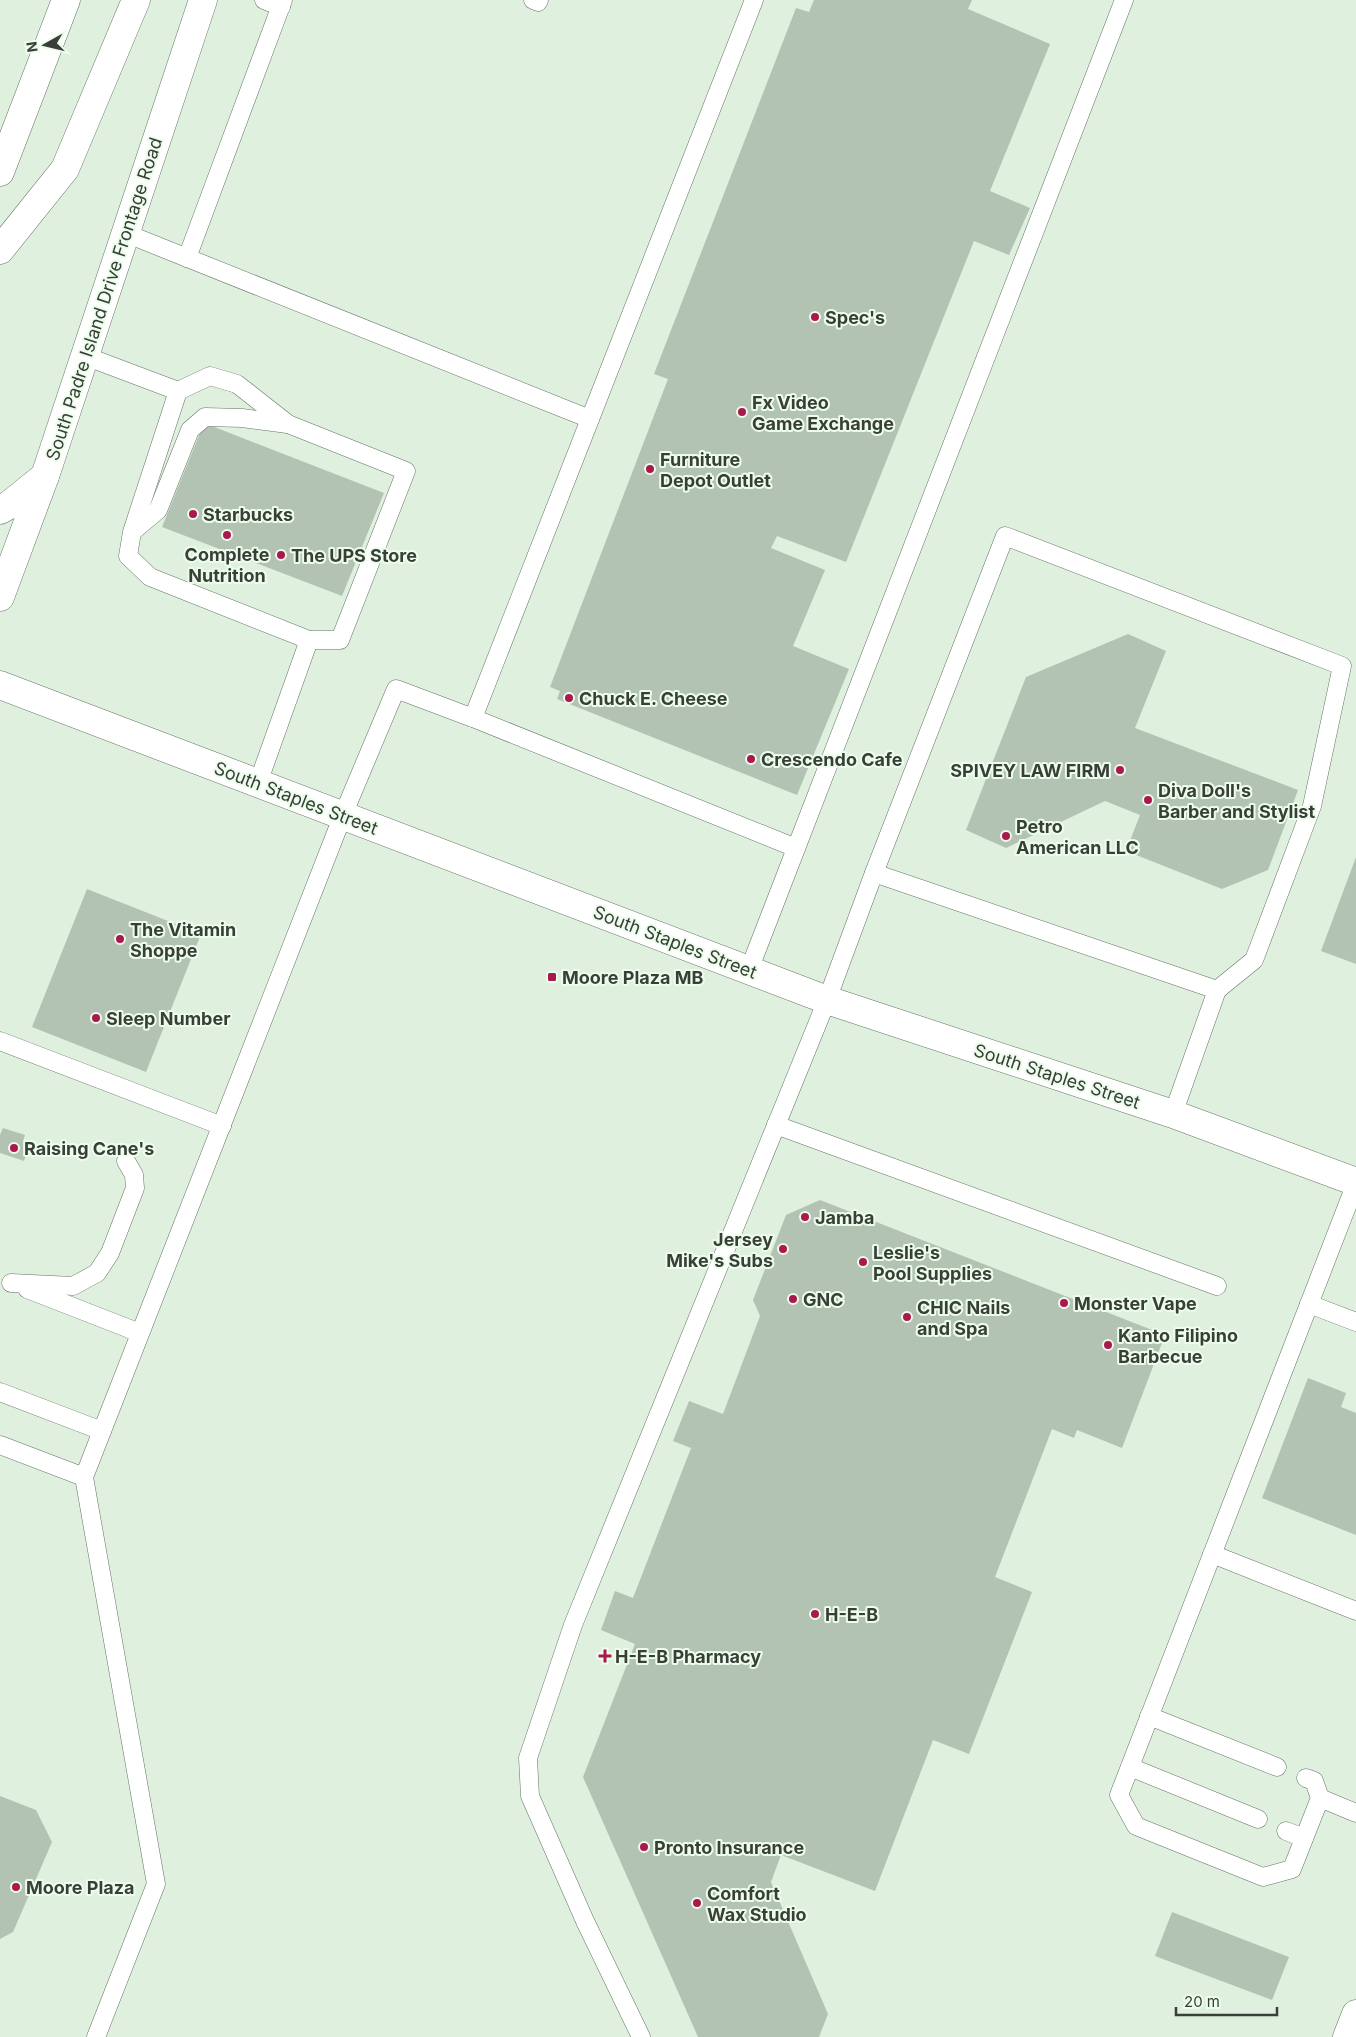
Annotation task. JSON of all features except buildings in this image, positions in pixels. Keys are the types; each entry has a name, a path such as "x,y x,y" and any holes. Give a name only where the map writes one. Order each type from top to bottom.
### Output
{"main road":[{"path":"0,172 66,0"},
{"path":"0,250 65,169 136,0"},
{"name":"South Padre Island Drive Frontage Road","path":"0,597 45,476 203,0"},
{"path":"0,510 45,476"},
{"name":"South Staples Street","path":"0,685 827,1000 1172,1114 1356,1182"},
{"path":"1347,2037 1356,2014"}],"lane":[{"path":"187,258 282,3 264,0"},
{"path":"533,0 538,2 539,0"},
{"path":"474,718 754,0"},
{"path":"749,970 1124,0"},
{"path":"125,233 590,419"},
{"path":"85,356 178,391 210,376 237,384 288,424"},
{"path":"132,532 158,510 190,430 205,417 242,418 288,424 406,471 340,640 309,640 150,577 128,556 132,532 178,391"},
{"path":"641,2037 584,1921 530,1796 528,1758 572,1625 827,1000 874,873 1005,536 1342,666 1312,806 1254,960 1217,990 1172,1114"},
{"path":"258,783 309,640"},
{"path":"96,2037 156,1884 84,1477 343,815 396,689 474,718 796,848"},
{"path":"874,873 1217,990"},
{"path":"0,1041 222,1126"},
{"path":"776,1125 1217,1286"},
{"path":"6,1280 74,1286 97,1273 110,1253 135,1188 134,1175 126,1161"},
{"path":"1306,1778 1314,1781 1320,1798 1292,1869 1263,1877 1136,1826 1119,1796 1356,1182"},
{"path":"6,1280 140,1333"},
{"path":"1309,1304 1356,1322"},
{"path":"0,1392 102,1431"},
{"path":"0,1445 84,1477"},
{"path":"1212,1554 1356,1611"},
{"path":"1149,1716 1277,1767"},
{"path":"1130,1767 1258,1819"},
{"path":"1320,1798 1356,1813"},
{"path":"1286,1831 1304,1838"}],"place":[{"name":"Spec's","path":"815,317"},
{"name":"Fx Video Game Exchange","path":"742,412"},
{"name":"Furniture Depot Outlet","path":"650,469"},
{"name":"Starbucks","path":"193,514"},
{"name":"Complete Nutrition","path":"227,535"},
{"name":"The UPS Store","path":"281,555"},
{"name":"Chuck E. Cheese","path":"569,698"},
{"name":"Crescendo Cafe","path":"751,759"},
{"name":"SPIVEY LAW FIRM","path":"1120,770"},
{"name":"Diva Doll's Barber and Stylist","path":"1148,800"},
{"name":"Petro American LLC","path":"1006,836"},
{"name":"The Vitamin Shoppe","path":"120,939"},
{"name":"Moore Plaza MB","path":"552,977"},
{"name":"Sleep Number","path":"96,1018"},
{"name":"Raising Cane's","path":"14,1148"},
{"name":"Jamba","path":"805,1217"},
{"name":"Jersey Mike's Subs","path":"783,1249"},
{"name":"Leslie's Pool Supplies","path":"863,1262"},
{"name":"GNC","path":"793,1299"},
{"name":"Monster Vape","path":"1064,1303"},
{"name":"CHIC Nails and Spa","path":"907,1317"},
{"name":"Kanto Filipino Barbecue","path":"1108,1345"},
{"name":"H-E-B","path":"815,1614"},
{"name":"H-E-B Pharmacy","path":"605,1656"},
{"name":"Pronto Insurance","path":"644,1847"},
{"name":"Moore Plaza","path":"16,1887"},
{"name":"Comfort Wax Studio","path":"697,1903"}]}
